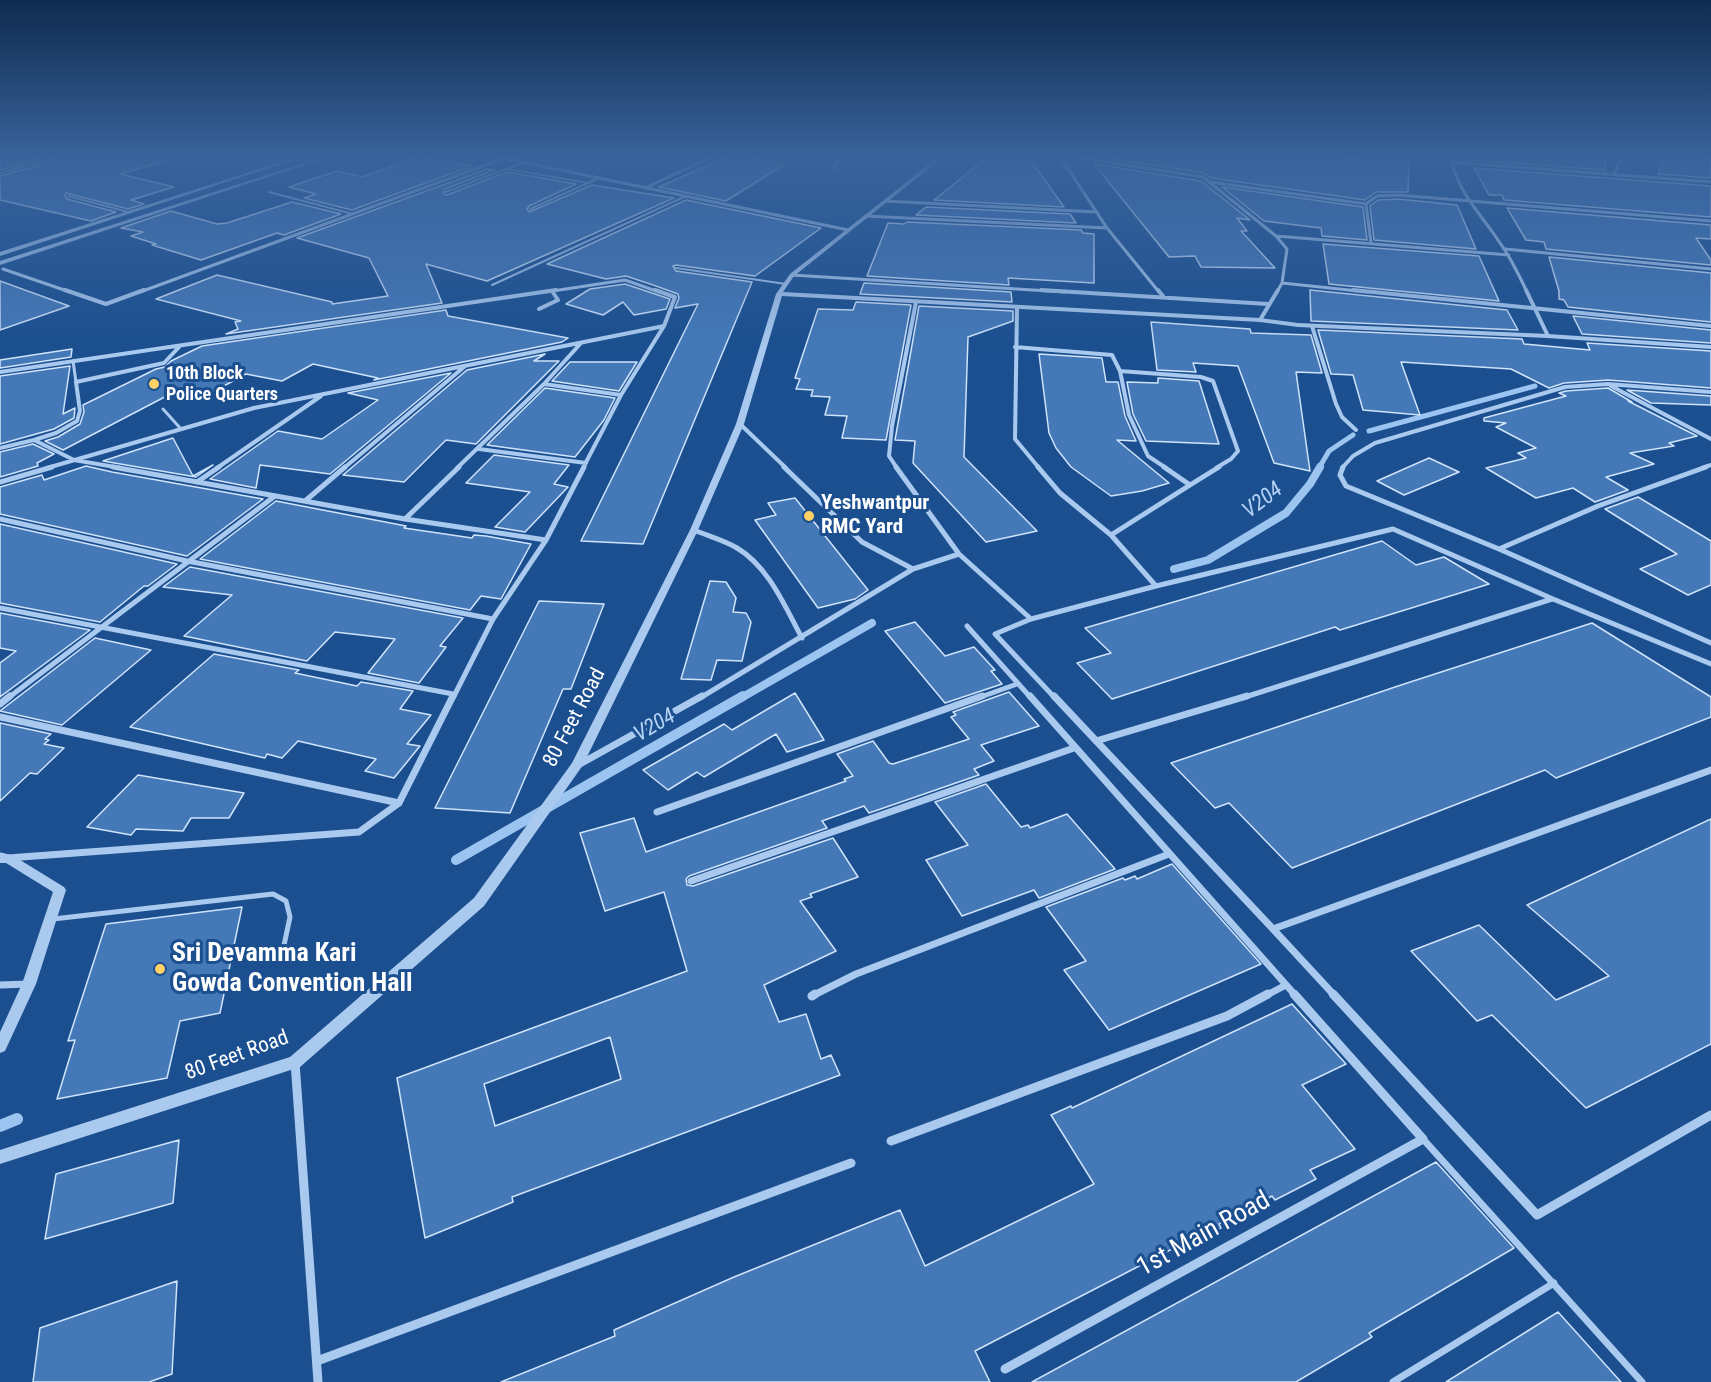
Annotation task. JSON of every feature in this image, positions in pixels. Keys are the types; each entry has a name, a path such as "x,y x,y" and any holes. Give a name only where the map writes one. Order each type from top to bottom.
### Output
{"street":[{"path":"0,254 105,219"},
{"path":"1,266 140,219"},
{"path":"1,266 106,304 337,219"},
{"path":"798,219 848,230"},
{"name":"80 Feet Road","path":"0,1157 295,1062 479,903 577,765 694,530 740,424 779,294 789,279 862,219"},
{"path":"936,219 1107,228"},
{"path":"1102,219 1163,296"},
{"path":"1256,219 1276,236 1287,249 1282,283 1260,320"},
{"path":"1368,219 1371,243"},
{"path":"1483,219 1509,255 1532,307 1548,336"},
{"path":"1694,219 1711,221"},
{"path":"1276,236 1509,255"},
{"path":"1505,249 1711,269"},
{"path":"789,279 1163,296 1268,304"},
{"path":"0,372 625,280 675,297 664,326 621,395 546,540 493,619 399,803 359,832 3,857"},
{"path":"1282,283 1711,326"},
{"path":"539,309 558,300 552,291"},
{"path":"779,294 1711,347"},
{"path":"916,302 895,404 889,456 959,554 1031,619"},
{"path":"1017,308 1015,439 1060,493 1112,535 1156,586"},
{"path":"0,482 254,408 664,326"},
{"path":"1312,326 1336,404 1342,417 1356,430"},
{"path":"405,519 544,384 582,342"},
{"path":"0,448 56,433 77,421 80,411 76,382 164,363 180,345"},
{"path":"1015,347 1112,355 1120,371 1129,415 1148,456 1190,485"},
{"path":"304,501 465,366"},
{"path":"1112,535 1231,459 1238,451 1213,381 1201,377 1120,371"},
{"path":"544,384 621,395"},
{"path":"1711,392 1608,384 1565,387 1376,443 1358,452 1342,465 1340,475 1346,486 1499,549 1711,643"},
{"path":"1608,384 1711,439"},
{"path":"197,482 324,394"},
{"path":"740,424 862,542 913,569"},
{"path":"34,440 74,460 405,519 546,540"},
{"path":"479,449 586,463"},
{"path":"1499,549 1598,506 1711,465"},
{"path":"0,704 275,496"},
{"path":"0,519 187,561 493,619"},
{"path":"1711,664 1553,599 1393,529 1156,586 1031,619 995,634 1273,929 1537,1215 1711,1115"},
{"path":"694,530 739,549 760,569 777,592 802,638"},
{"path":"577,765 696,700 913,569 959,554"},
{"path":"1096,741 1289,684 1553,599"},
{"path":"0,608 453,694"},
{"path":"966,626 1423,1139"},
{"path":"657,812 1017,684"},
{"path":"0,717 399,803"},
{"path":"691,881 1074,748"},
{"path":"1273,929 1711,770"},
{"path":"813,996 856,974 1169,854"},
{"path":"0,1047 29,984 60,890 3,857"},
{"path":"0,985 29,984"},
{"path":"891,1141 1227,1016 1286,985"},
{"path":"295,1062 318,1382"},
{"name":"1st Main Road","path":"1005,1369 1423,1139"},
{"path":"317,1361 851,1163"}],"lane":[{"path":"492,285 635,219"},
{"path":"676,268 789,279"},
{"path":"73,361 76,382"},
{"path":"163,409 181,429"},
{"path":"50,919 273,894 286,901 290,917 283,950"},
{"path":"1423,1139 1642,1382"},
{"path":"1394,1382 1554,1283"}],"building":[{"path":"146,219 201,219 217,224 238,219 326,219 284,235 277,233 201,260 131,236 143,232 121,228"},
{"path":"348,219 626,219 487,281 426,264 442,303 226,334 238,329 235,322 241,321 156,299 217,275 332,302 332,304 388,296 369,258 297,238"},
{"path":"644,219 780,219 821,228 755,276 673,266 676,271 752,282 643,544 581,541 698,304 675,308 679,298 678,294 656,286 626,276 606,279 547,264"},
{"path":"1006,219 1074,219 1076,223"},
{"path":"1139,219 1238,219 1247,231 1241,231 1275,268 1201,267 1195,256 1169,257"},
{"path":"1262,219 1365,219 1367,240 1322,236 1321,228"},
{"path":"1372,219 1463,219 1476,249 1374,240"},
{"path":"1514,219 1645,219 1711,225 1711,239 1696,238 1711,260 1711,265 1546,249 1544,242 1526,240"},
{"path":"907,222 1081,230 1083,233 1094,234 1094,283 1008,278 1009,285 867,276 888,223 904,224"},
{"path":"1323,244 1479,256 1499,301 1329,284"},
{"path":"1549,257 1711,273 1711,322 1568,307 1564,300 1559,299 1559,291"},
{"path":"0,281 69,306 0,330"},
{"path":"864,283 1011,292 1012,302 860,294"},
{"path":"625,284 670,299 666,309 634,315 623,302 603,315 566,304 590,289"},
{"path":"1310,290 1507,310 1518,330 1311,321"},
{"path":"856,302 911,305 886,440 842,438 847,416 825,415 830,397 811,396 813,390 796,389 800,379 795,378 818,309 853,310"},
{"path":"919,306 1013,311 1013,321 968,337 964,457 1037,531 986,542 913,463 915,441 895,440"},
{"path":"446,310 448,316 568,338 562,342 374,380 378,378 313,364 282,381 246,374 207,395 180,389 63,450 45,441 58,437 80,424 84,412 83,405 156,369 165,367 171,361 202,346"},
{"path":"1573,316 1711,330 1711,343 1582,334"},
{"path":"1151,322 1250,329 1251,333 1311,335 1322,373 1296,372 1310,471 1274,463 1238,366 1193,363 1196,372 1157,370"},
{"path":"1318,330 1522,339 1524,344 1590,350 1587,343 1711,351 1711,388 1608,380 1564,383 1549,388 1511,369 1401,362 1420,415 1363,410 1353,375 1331,374"},
{"path":"72,349 71,357 0,368 0,360"},
{"path":"545,354 534,361 559,361 476,444 446,440 404,482 343,475 467,370"},
{"path":"1039,354 1102,358 1106,382 1118,382 1125,416 1136,441 1117,440 1169,483 1142,491 1111,496 1071,467 1056,448 1049,433"},
{"path":"570,362 637,362 619,391 552,381"},
{"path":"70,366 63,414 75,408 74,418 54,429 0,444 0,376"},
{"path":"451,373 330,474 260,465 256,488 210,479 278,431 322,439 378,400 348,393"},
{"path":"1158,378 1199,381 1219,444 1146,441 1133,414 1127,382 1158,383"},
{"path":"545,388 615,398 604,420 575,457 487,445"},
{"path":"1608,388 1632,402 1628,401 1697,436 1669,443 1674,446 1630,453 1654,464 1606,477 1628,490 1595,502 1573,488 1536,498 1486,468 1526,458 1518,453 1536,448 1496,427 1506,423 1484,421 1484,418 1566,396 1559,393 1566,391"},
{"path":"1627,390 1711,396 1711,405 1651,403"},
{"path":"173,438 193,476 213,465 196,477 103,461"},
{"path":"33,444 54,454 37,463 38,466 0,477 0,452"},
{"path":"494,455 569,465 554,484 568,487 525,532 495,527 530,492 466,483"},
{"path":"1429,458 1459,472 1404,495 1377,481"},
{"path":"86,466 263,499 187,556 0,514 0,487 42,475 44,480"},
{"path":"1638,497 1711,541 1711,585 1688,595 1640,569 1677,554 1605,509"},
{"path":"795,498 868,590 855,599 818,608 755,520 776,515 768,503"},
{"path":"276,501 406,526 404,528 472,538 474,535 486,536 531,544 501,599 481,596 470,610 200,559"},
{"path":"0,524 177,564 148,586 144,586 100,622 0,603"},
{"path":"1382,541 1416,565 1444,557 1489,584 1340,630 1335,627 1112,699 1077,663 1111,653 1085,628"},
{"path":"190,567 463,618 440,646 446,647 419,683 368,673 395,639 335,632 307,661 184,636 232,595 163,587"},
{"path":"710,581 726,582 736,598 733,612 746,613 751,622 742,661 717,660 711,680 681,679"},
{"path":"539,601 604,604 571,689 563,689 510,813 435,808"},
{"path":"0,613 90,630 0,697 0,663 16,651 0,648"},
{"path":"915,622 945,656 974,647 995,670 991,671 1002,684 945,703 885,631"},
{"path":"1592,623 1711,697 1711,717 1556,778 1545,770 1292,868 1229,803 1215,808 1171,763 1398,686"},
{"path":"95,638 151,650 62,725 0,711"},
{"path":"214,654 299,670 295,673 357,686 361,682 413,691 400,709 431,715 407,744 420,746 394,778 365,771 376,759 298,741 282,758 267,754 265,758 130,727"},
{"path":"1009,692 1039,726 981,745 994,761 974,769 979,775 869,813 864,806 822,821 827,828 689,876 686,879 687,885 693,886 833,838 858,877 810,894 812,897 800,901 836,951 764,985 779,1022 806,1014 821,1059 831,1055 840,1075 512,1197 513,1202 425,1238 397,1078 687,971 664,892 605,911 580,833 634,818 646,852 846,781 844,779 853,776 837,754 873,741 889,763 893,764 969,739 951,717 956,715 953,712","holes":["610,1037 621,1079 495,1126 484,1084"]},
{"path":"795,693 824,740 787,752 776,734 704,777 697,772 668,790 643,770 724,724 732,730"},
{"path":"0,723 51,734 45,739 49,740 44,744 64,748 37,774 30,773 0,801"},
{"path":"138,775 244,793 229,818 191,818 183,831 136,829 131,835 87,827"},
{"path":"986,784 1021,827 1028,825 1030,828 1067,814 1115,869 1039,898 1034,890 962,916 926,860 968,845 935,802"},
{"path":"1711,819 1711,1044 1586,1108 1492,1015 1477,1021 1411,951 1479,925 1556,1000 1609,976 1527,905"},
{"path":"1172,864 1261,964 1109,1030 1064,970 1086,961 1046,907 1123,878 1125,880 1135,876 1137,879"},
{"name":"Sri Devamma Kari Gowda Convention Hall","path":"242,907 220,1013 180,1021 167,1078 57,1099 75,1040 68,1041 106,924"},
{"path":"1292,1004 1346,1064 1302,1085 1355,1149 1310,1170 1316,1179 1275,1200 1272,1196 1219,1224 1221,1228 1175,1251 1174,1248 975,1351 990,1382 501,1382 615,1336 614,1330 734,1277 900,1210 925,1266 1094,1184 1051,1115 1071,1106 1072,1108"},
{"path":"179,1140 173,1203 45,1239 56,1174"},
{"path":"1436,1162 1514,1248 1369,1333 1372,1337 1296,1382 1032,1382"},
{"path":"177,1281 172,1374 149,1382 33,1382 40,1328"},
{"path":"1558,1312 1621,1382 1446,1382"}],"waterway":[{"name":"V204","path":"1369,431 1535,386"},
{"name":"V204","path":"1319,468 1329,451 1353,435"},
{"name":"V204","path":"1174,569 1208,560 1286,513 1310,484 1320,467"},
{"name":"V204","path":"741,698 872,623"},
{"name":"V204","path":"456,860 743,696"},
{"name":"V204","path":"0,1126 17,1119"}],"place":[{"name":"10th Block Police Quarters","path":"154,384"},
{"name":"Yeshwantpur RMC Yard","path":"809,516"},
{"name":"Sri Devamma Kari Gowda Convention Hall","path":"160,969"}]}
